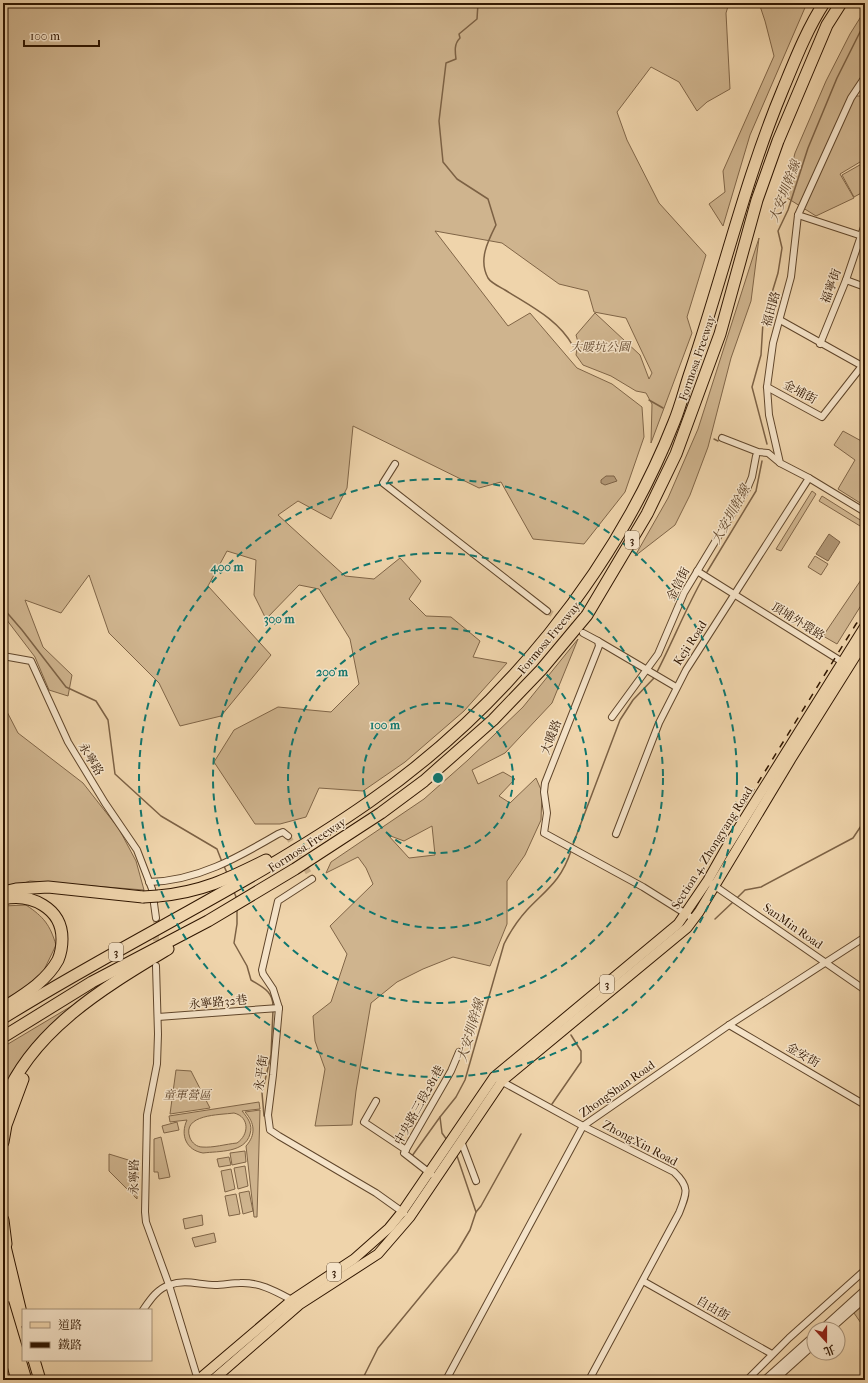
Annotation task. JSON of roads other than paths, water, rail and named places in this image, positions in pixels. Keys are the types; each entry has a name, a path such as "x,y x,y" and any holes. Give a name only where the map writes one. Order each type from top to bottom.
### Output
{"highway":[{"name":"Formosa Freeway","path":"231,883 371,801 449,738 484,706 532,654 576,599 607,553 640,496 676,417 705,330 764,134 792,68 817,14 824,3"},
{"name":"Formosa Freeway","path":"3,1037 92,982 208,921 295,869 381,813 424,781 493,720 541,670 587,615 647,514 676,454 720,334 757,200 778,141 827,25 841,3"},
{"path":"3,892 16,889 48,887 143,897 153,889 202,889 231,883"},
{"name":"3","path":"3,1018 231,883"},
{"path":"3,899 20,897 32,899 44,905 53,913 60,924 62,948 58,960 49,973 33,988 3,1008"},
{"path":"5,1099 38,1046 59,1025 120,978 189,936 208,921"},
{"path":"3,1142 6,1125 18,1087 32,1062 46,1042 74,1013"},
{"path":"3,1220 7,1255"},
{"path":"3,1238 22,1317"},
{"path":"3,1278 22,1349"},
{"path":"3,1303 25,1372"},
{"path":"3,1313 25,1372 31,1380"},
{"path":"3,1329 16,1380"},
{"path":"34,1361 40,1380"},
{"path":"3,1362 7,1377"}],"main road":[{"name":"Section 4, Zhongyang Road","path":"498,1080 677,937 694,919 725,850 846,664 865,626"},
{"name":"Section 4, Zhongyang Road","path":"846,664 865,641"},
{"name":"Section 4, Zhongyang Road","path":"455,1143 498,1080 678,924 711,883"},
{"name":"3","path":"198,1380 292,1300 364,1252 389,1228 433,1175 455,1143"},
{"name":"3","path":"213,1380 300,1305 378,1254 410,1217 433,1175"}],"street":[{"name":"福田路","path":"780,463 769,415 767,387 773,342 792,277 798,215 851,98 865,77"},
{"path":"798,215 863,236"},
{"name":"福寧街","path":"820,344 863,236 865,224"},
{"path":"846,280 865,287"},
{"path":"780,320 820,344 864,366"},
{"name":"金埔街","path":"767,387 822,417 864,366"},
{"path":"722,438 758,452 768,453 780,463 809,478 865,512"},
{"name":"金信街","path":"612,717 630,692 648,671 658,654 684,593 747,489 752,477 756,456"},
{"path":"395,464 383,483 547,611"},
{"name":"Keji Road","path":"616,834 659,723 676,687 809,478"},
{"name":"頂埔外環路","path":"697,571 846,664"},
{"path":"583,633 676,687"},
{"name":"大暖路","path":"598,641 599,646 596,656 545,784 544,792 547,813 544,833 578,850 687,913"},
{"name":"永寧路","path":"3,656 31,661 68,742 105,803 137,850 153,889"},
{"path":"156,918 153,889 165,882 201,874 220,866 283,832 288,836"},
{"name":"永平街","path":"312,879 278,901 262,970 273,989 279,1008 273,1074 268,1103 268,1120 270,1130 376,1193 410,1217"},
{"name":"SanMin Road","path":"711,883 865,990"},
{"path":"687,913 694,919"},
{"name":"ZhongShan Road","path":"446,1380 583,1126 729,1026 865,937"},
{"name":"永寧路","path":"156,966 158,1017 157,1064 147,1115 146,1222 169,1285 198,1380"},
{"name":"永寧路32巷","path":"158,1017 279,1008"},
{"name":"金安街","path":"729,1026 865,1105"},
{"name":"中央路三段281巷","path":"433,1175 404,1153 459,1052"},
{"name":"ZhongXin Road","path":"498,1080 583,1126 674,1172 684,1182 686,1195 643,1280 589,1380"},
{"path":"376,1102 364,1122 406,1150"},
{"path":"455,1143 476,1181"},
{"path":"747,1380 772,1354 865,1270"},
{"name":"自由街","path":"643,1280 772,1354"},
{"path":"144,1309 156,1293 169,1285 189,1282 215,1286 241,1283 257,1284 270,1288 292,1300"},
{"path":"831,1321 865,1290"},
{"path":"839,1321 865,1298"},
{"path":"765,1380 806,1343"},
{"path":"774,1380 806,1351"},
{"path":"16,1380 25,1372 33,1361"}],"waterway":[{"path":"478,3 477,19 459,34 460,38 455,48 456,59 446,63 439,121 443,162 457,179 488,199 496,225 487,244 484,258 485,271 489,280 543,314 560,328 573,346"},
{"name":"大安圳幹線","path":"767,444 752,387 761,355 763,322 778,273 782,248 778,231 788,210 808,148 837,78 865,22"},
{"path":"649,400 663,408"},
{"path":"714,439 718,441"},
{"name":"大安圳幹線","path":"707,572 756,491 762,461"},
{"name":"大安圳幹線","path":"657,672 703,578"},
{"path":"3,608 66,687 96,701 108,720 115,774 161,816 217,849 222,862"},
{"name":"大安圳幹線","path":"572,847 620,720 633,700 654,678"},
{"path":"737,898 745,890 761,887 853,838 865,820"},
{"name":"大安圳幹線","path":"447,1140 442,1133 440,1117 456,1097 465,1080 504,944 520,918 553,884 563,870 571,851"},
{"path":"224,866 227,873"},
{"path":"234,892 237,899"},
{"path":"715,919 733,902"},
{"path":"237,909 237,924 234,943 247,966 251,980 263,987 269,993 273,1001 273,1006"},
{"path":"264,1116 262,1093 271,1055 273,1010"},
{"path":"552,1104 581,1062 581,1051 571,1035"},
{"path":"412,1156 440,1117"},
{"path":"476,1212 481,1206 521,1134"},
{"name":"大安圳幹線","path":"362,1380 378,1348 457,1252 470,1230 476,1212 456,1153"}],"tunnel":[{"path":"547,611 578,630"},
{"path":"288,836 312,879"},
{"path":"156,918 156,950"}],"railway":[{"path":"743,807 856,624 865,614"}],"park label":[{"name":"大暖坑公園","path":"600,347"},
{"name":"童軍營區","path":"187,1095"}]}
